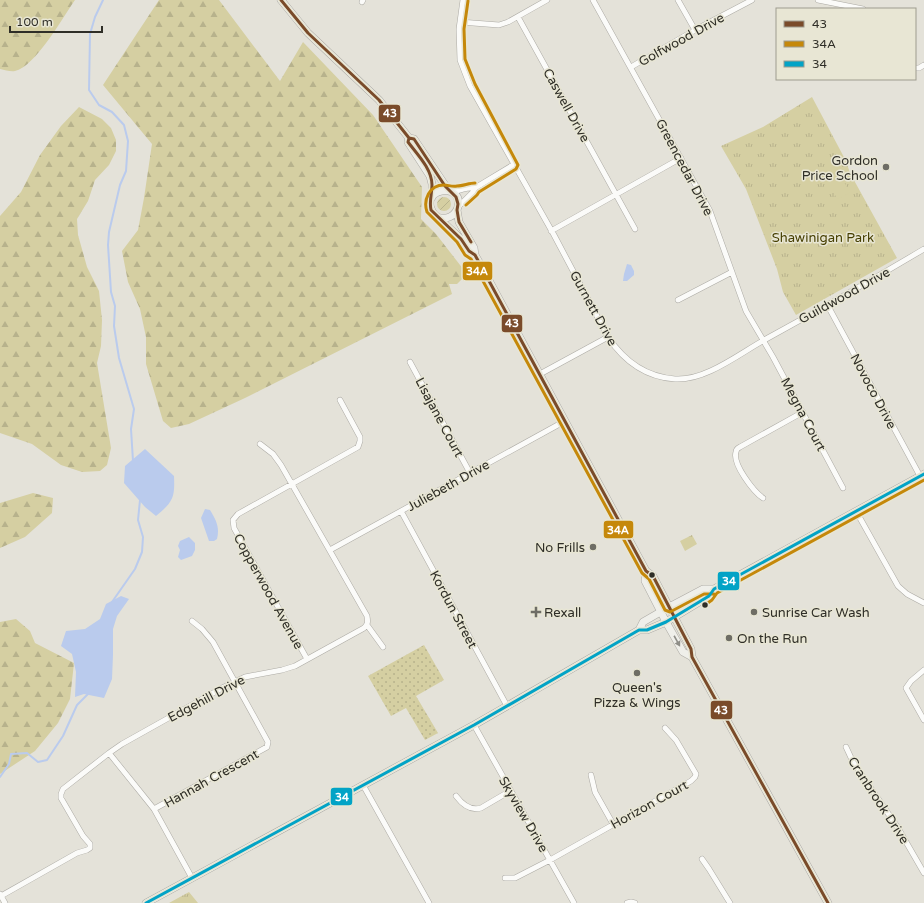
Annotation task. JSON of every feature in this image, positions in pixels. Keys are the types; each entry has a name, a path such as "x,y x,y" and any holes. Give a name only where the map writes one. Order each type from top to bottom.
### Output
{"main road":[{"path":"281,0 308,33 379,100 409,138 414,139 450,191 456,197 459,222 474,248 475,255 646,571 653,576 675,616 691,649 692,657 828,903"},
{"path":"409,138 408,142 430,176 432,184 430,208 432,212 461,239 469,251 475,255"},
{"path":"432,197 439,191 450,191"},
{"path":"437,217 448,218 452,216 457,208"},
{"path":"146,903 474,725 639,630 647,630 666,622 709,596 714,589 922,475"},
{"path":"646,571 645,581 666,622 683,652 692,657"},
{"path":"639,630 643,622 669,607 703,589 714,589"}],"street":[{"name":"Gurnett Drive","path":"463,0 460,22 460,60 470,86 551,231 608,338 617,351 628,362 642,370 675,379 693,377 712,370 764,340"},
{"path":"460,22 499,25 518,17 547,0"},
{"name":"Greencedar Drive","path":"593,0 710,211 746,311 764,340"},
{"path":"678,0 695,30"},
{"name":"Golfwood Drive","path":"631,67 695,30 752,0"},
{"path":"818,0 858,8"},
{"name":"Caswell Drive","path":"518,17 635,229"},
{"path":"551,231 681,158"},
{"path":"457,208 475,188 513,165"},
{"path":"450,191 460,191 470,187 475,188"},
{"name":"Guildwood Drive","path":"764,340 828,306 924,249"},
{"path":"678,300 732,272"},
{"name":"Novoco Drive","path":"828,306 922,475"},
{"path":"540,374 608,338"},
{"name":"Megna Court","path":"764,340 843,488"},
{"name":"Lisajane Court","path":"410,362 470,473"},
{"path":"292,484 358,446 360,437 340,400"},
{"path":"763,498 757,494 748,482 736,460 736,452 740,447 803,412"},
{"name":"Juliebeth Drive","path":"330,550 565,421"},
{"path":"260,444 276,459 292,484 367,616 367,625 383,647"},
{"name":"Copperwood Avenue","path":"292,484 238,514 233,520 234,528 307,660"},
{"name":"Kordun Street","path":"401,511 507,706"},
{"path":"856,511 898,586 907,594 924,603"},
{"path":"192,621 202,629 213,642 235,682"},
{"name":"Edgehill Drive","path":"0,895 77,853 90,848 90,844 82,836 61,794 64,789 109,753 136,736 245,676 282,670 295,666 367,625"},
{"path":"924,670 911,680 906,688 924,720"},
{"name":"Hannah Crescent","path":"154,810 267,746 268,742 235,682"},
{"name":"Skyview Drive","path":"474,725 574,903"},
{"name":"Horizon Court","path":"505,878 515,878 550,860 691,781 696,774 676,740 665,728"},
{"name":"Cranbrook Drive","path":"846,747 853,762 898,828 924,873"},
{"path":"109,753 154,810 192,878"},
{"path":"590,775 595,792 613,824"},
{"path":"363,785 429,903"},
{"path":"456,796 461,802 476,810 510,791"},
{"path":"702,859 730,903"},
{"path":"0,895 5,903"},
{"path":"627,903 635,903"}],"green space":[{"path":"0,0 75,0 40,51 23,67 12,71 0,69"},
{"path":"159,0 219,0 280,81 303,42 373,115 422,187 421,219 436,234 467,274 457,284 449,284 452,294 245,398 189,424 171,428 163,421 146,364 146,337 140,309 128,282 122,251 138,230 152,144 103,85"},
{"name":"Shawinigan Park","path":"812,97 846,161 850,173 897,258 796,315 783,292 777,269 746,189 721,146 763,127"},
{"path":"79,107 102,119 111,128 116,140 116,151 109,165 95,180 88,201 77,219 78,235 87,267 99,291 102,320 101,346 97,363 111,448 107,465 100,471 82,472 61,465 32,444 0,433 0,216 21,192 40,155 61,126"},
{"path":"837,169 850,193 837,199 825,175"},
{"path":"441,197 447,197 451,201 451,207 447,211 441,211 437,207 437,201"},
{"path":"33,493 53,498 52,513 25,537 0,548 0,503"},
{"path":"692,535 697,544 685,551 680,541"},
{"path":"16,619 30,631 35,643 74,663 70,699 58,723 35,751 0,774 0,622"},
{"path":"424,645 444,680 416,696 438,733 425,740 406,708 391,716 368,676"},
{"path":"189,892 198,903 169,903"}],"water":[{"path":"627,264 631,265 634,275 627,281 623,281 624,274"},
{"path":"145,449 174,476 174,490 172,499 156,516 145,507 124,483 125,466"},
{"path":"205,509 210,510 217,524 218,535 217,539 214,541 209,541 201,518"},
{"path":"189,537 195,543 195,550 192,556 181,560 178,557 180,550 178,546 180,541"},
{"path":"121,596 129,599 117,616 113,629 112,679 104,698 84,694 75,697 76,672 72,654 61,646 66,631 85,629 100,619 106,604"}],"waterway":[{"path":"103,0 95,17 90,34 89,90 99,105 112,112 124,125 128,141 126,171 120,185 109,232 108,245 111,292 115,306 114,326 119,358 134,409 131,429 133,461"},
{"path":"112,602 135,569 142,552 143,537 138,520 140,500"},
{"path":"0,777 9,764 11,754 27,753 38,762 47,760 63,736 77,705 88,694"}],"transit line":[{"name":"43","path":"281,0 308,33 379,100 409,138 414,139 445,186 456,197 459,222 471,242"},
{"name":"34A","path":"466,205 479,192 516,169 518,165 475,84 465,59 464,29 468,1"},
{"name":"43","path":"409,138 408,142 430,173 432,185 430,204 431,210 461,239 469,251 475,255 646,571 653,576 691,649 692,657 828,903"},
{"name":"34A","path":"475,183 462,186 444,185 434,188 428,194 426,203 427,212 457,242 465,255 471,259 642,573 649,579 665,610 670,612 704,594 714,594"},
{"name":"34","path":"146,903 474,725 639,630 647,630 666,622 709,596 714,589 924,474"},
{"name":"34A","path":"705,605 712,600 717,593 924,480"}],"place":[{"name":"Gordon Price School","path":"886,167"},
{"name":"No Frills","path":"593,547"},
{"name":"Rexall","path":"536,612"},
{"name":"Sunrise Car Wash","path":"754,612"},
{"name":"On the Run","path":"729,638"},
{"name":"Queen's Pizza & Wings","path":"637,673"}]}
